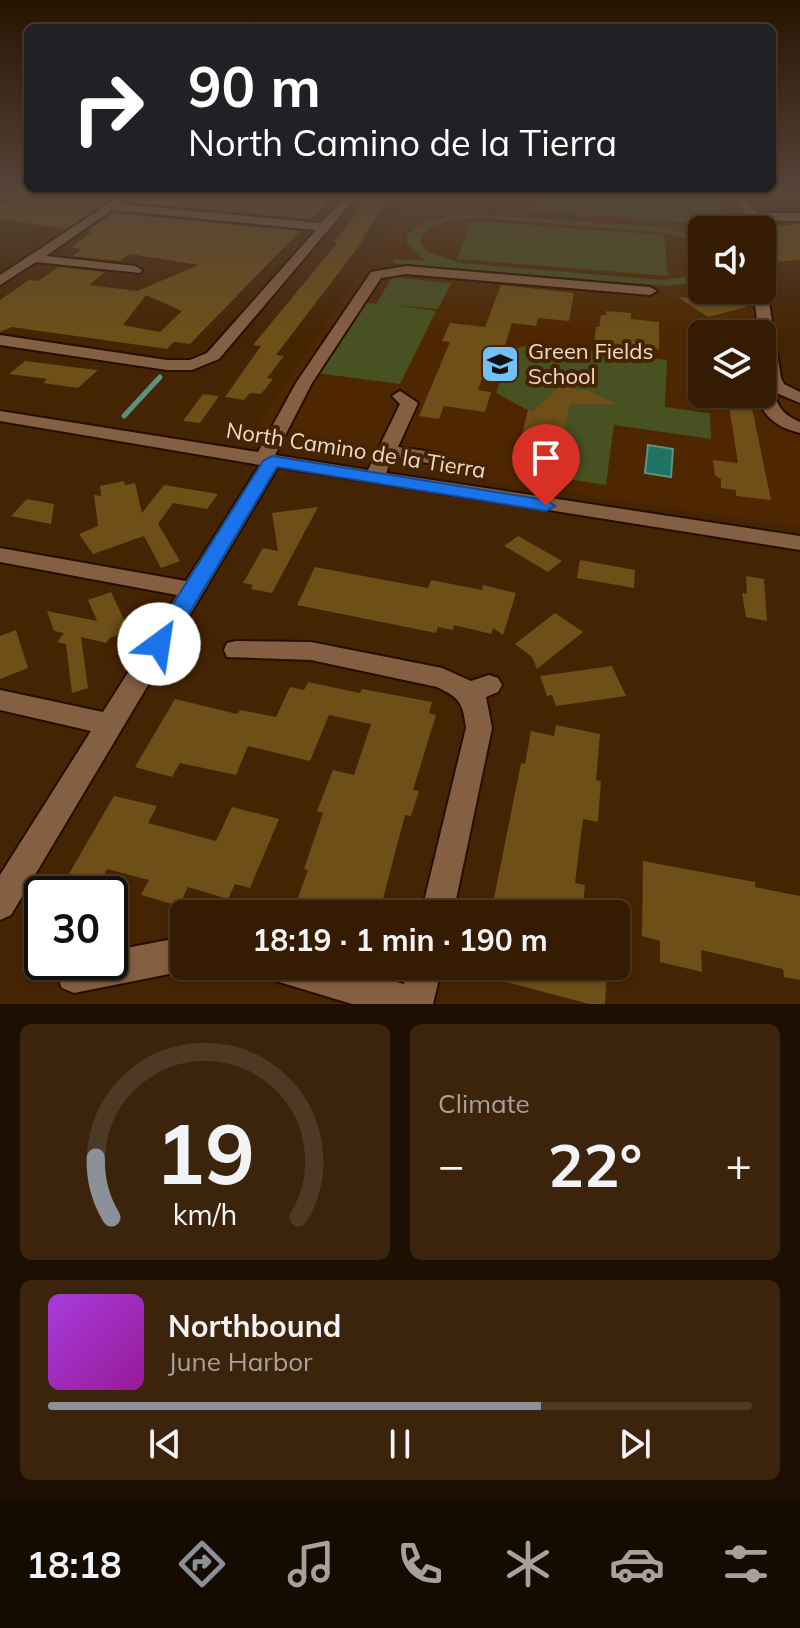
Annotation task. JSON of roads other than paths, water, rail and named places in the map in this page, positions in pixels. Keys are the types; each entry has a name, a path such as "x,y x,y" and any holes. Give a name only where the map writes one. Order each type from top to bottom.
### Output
{"street":[{"path":"0,281 57,242"},
{"path":"0,340 167,365 194,366 213,356 312,242"},
{"path":"33,258 135,270"},
{"path":"0,904 111,725 267,460 304,383 376,275 406,270 650,291"},
{"path":"762,304 773,378 777,387 800,398"},
{"path":"374,478 409,403 400,396"},
{"path":"768,408 780,421 800,428"},
{"name":"North Camino de la Tierra","path":"0,416 374,478 800,543"},
{"path":"387,451 439,459"},
{"path":"0,555 191,590"},
{"path":"236,650 311,651 442,678 479,689 479,728 440,900"},
{"path":"0,700 111,725"},
{"path":"128,965 170,957"},
{"path":"328,980 414,1004 421,980"}],"water":[{"path":"648,445 673,449 671,477 645,473"}],"waterway":[{"path":"124,416 160,377"}],"place":[{"name":"Green Fields School","path":"500,364"}]}
